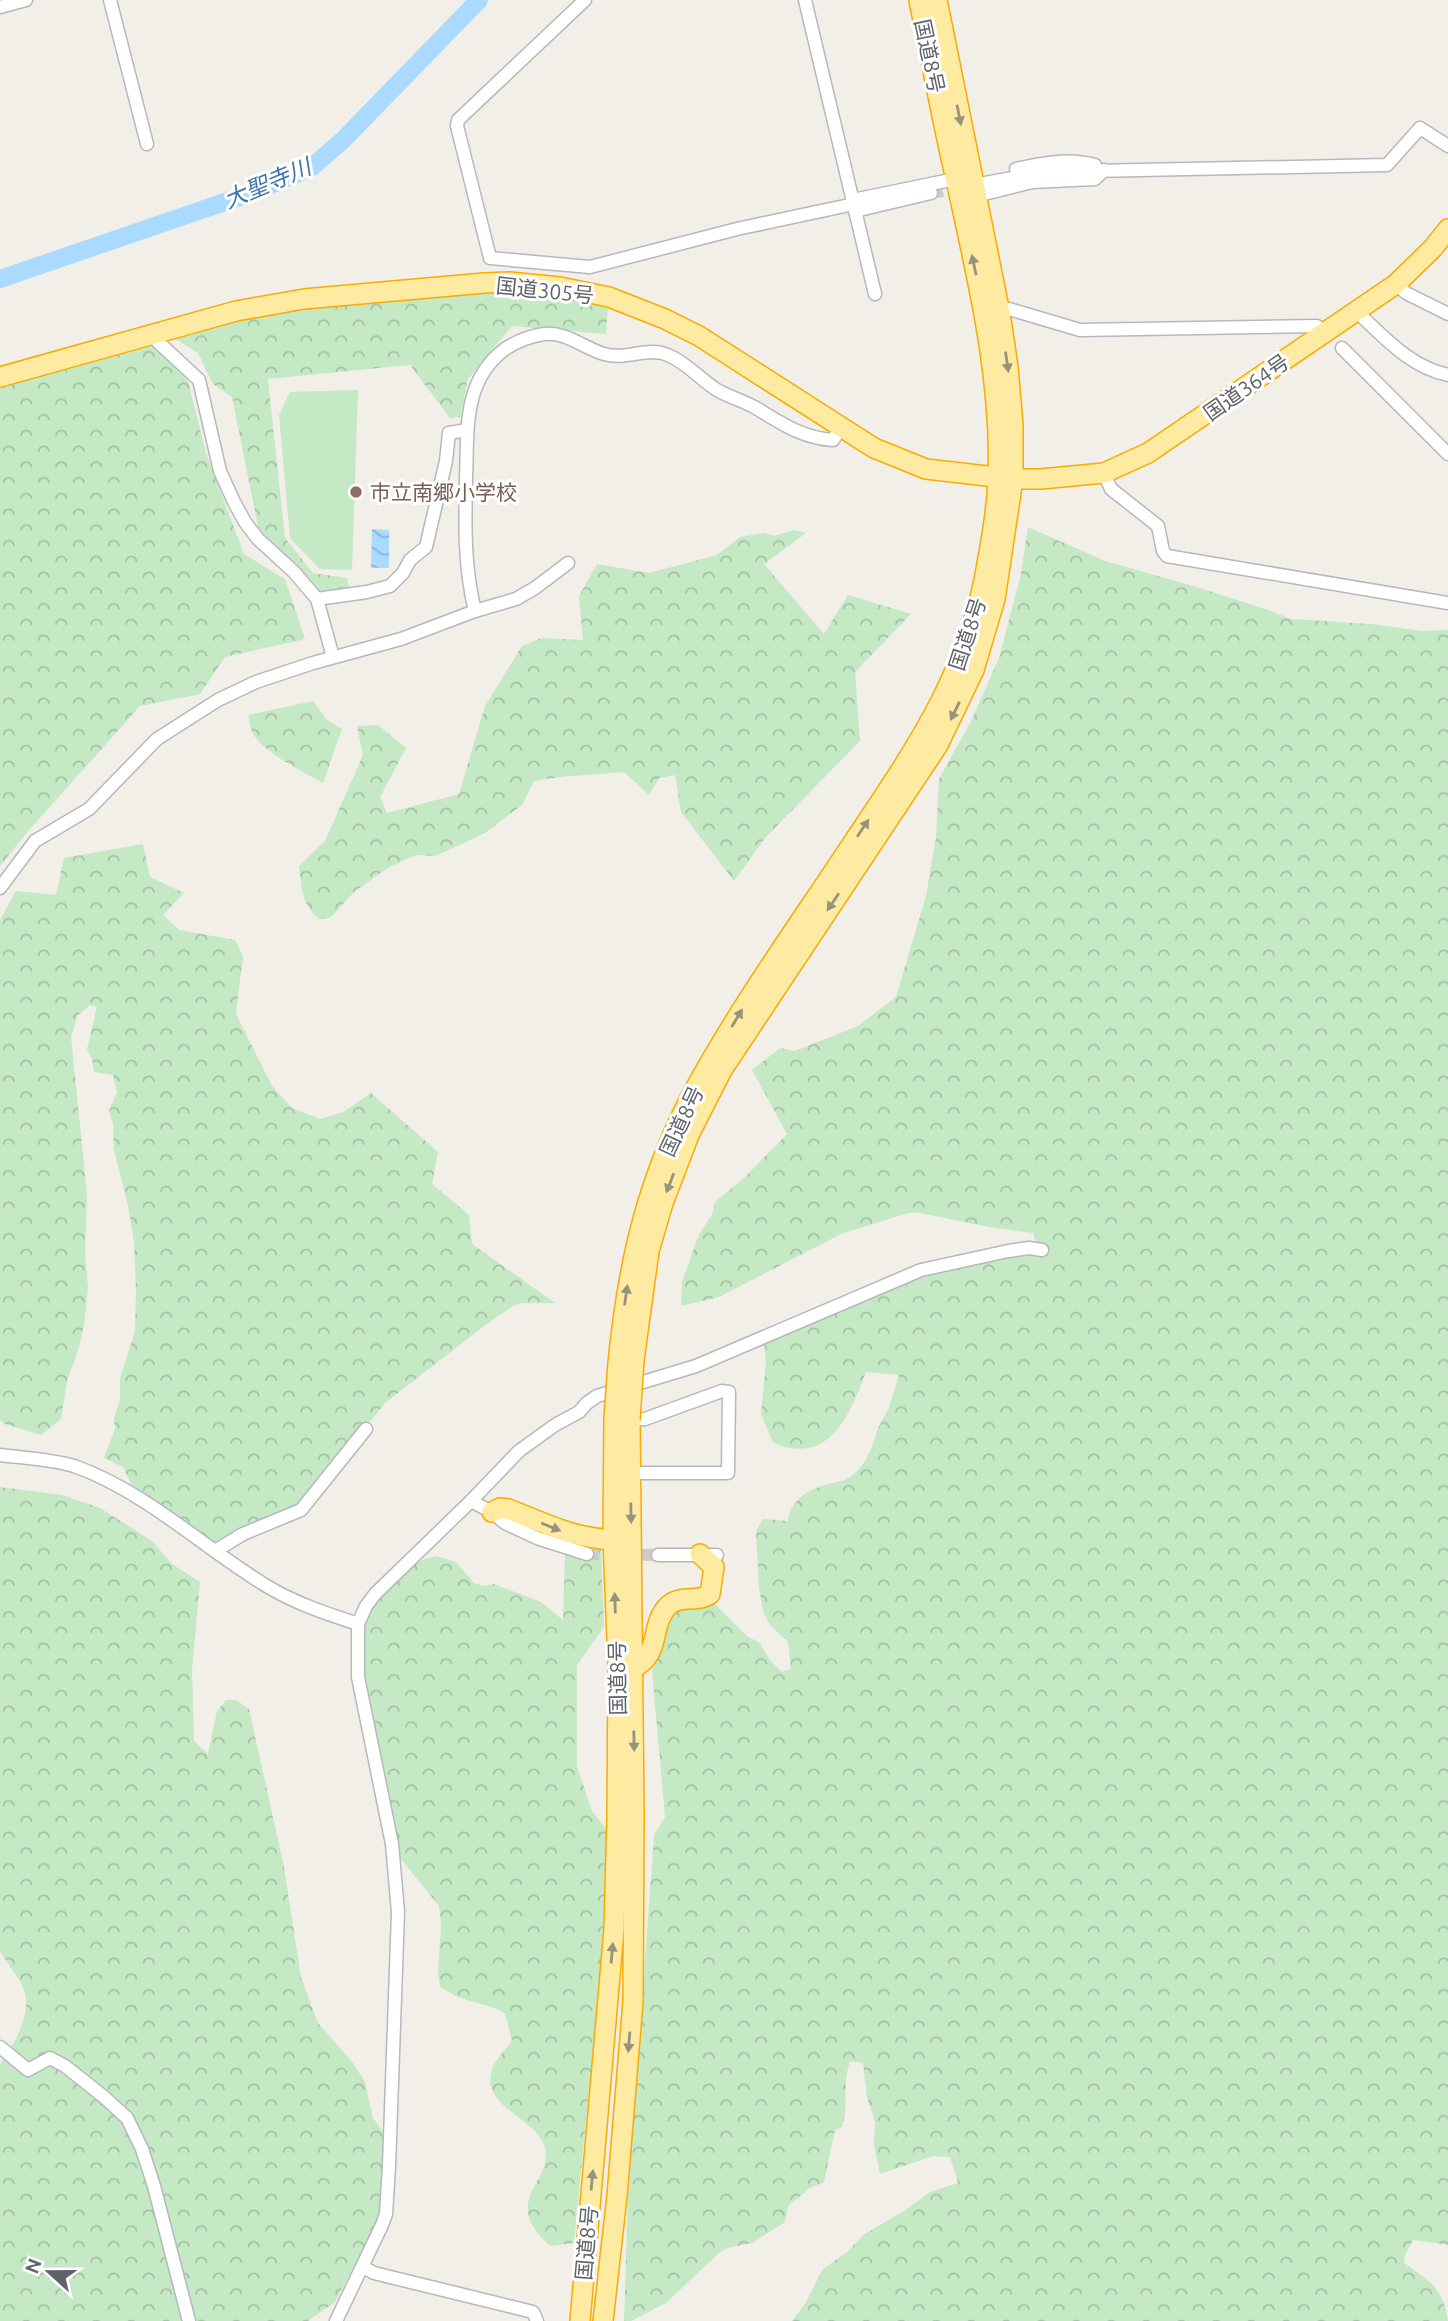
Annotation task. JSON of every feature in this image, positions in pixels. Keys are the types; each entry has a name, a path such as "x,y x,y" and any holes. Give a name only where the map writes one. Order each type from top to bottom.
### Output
{"highway":[{"name":"国道8号","path":"919,0 972,184 983,308 1006,479"},
{"name":"国道8号","path":"579,2321 614,1929 618,1664 613,1540 626,1361 627,1282 652,1187 672,1136 695,1089 748,999 917,747 939,707 958,665 980,600 1006,479 1013,425 1000,313 937,0"},
{"name":"国道364号","path":"1006,479 1104,473 1148,453 1396,284 1424,258 1448,229"},
{"name":"国道305号","path":"0,377 236,311 304,299 484,283 509,282 560,287 633,305 699,336 874,448 926,469 1006,479"},
{"name":"国道8号","path":"603,2321 617,2196 632,2001 631,1473 622,1420"},
{"path":"492,1512 499,1508 508,1509 565,1533 613,1540"},
{"path":"633,1669 647,1658 657,1623 668,1606 681,1599 706,1597 710,1594 714,1567 709,1554"},
{"path":"613,2321 625,2217 617,2196"}],"street":[{"path":"0,7 26,0"},
{"path":"110,0 148,144"},
{"path":"585,0 458,120 457,126 490,258 590,267 737,229 972,184 1046,162 1094,164 1104,170 1387,165 1420,128 1448,146"},
{"path":"805,0 875,293"},
{"path":"972,184 1095,179 1104,170"},
{"path":"854,205 931,193"},
{"path":"1396,284 1406,293 1448,314"},
{"path":"1000,313 1009,309 1080,330 1317,326 1324,333"},
{"path":"1356,311 1404,355 1422,367 1448,375"},
{"path":"159,333 157,341 163,348 200,380 220,471 245,523 317,599 333,657"},
{"path":"475,611 464,552 470,402 484,369 515,342 545,334 573,339 597,352 612,356 632,356 652,350 668,354 717,390 801,434 816,439 833,440 841,427"},
{"path":"1342,348 1448,454"},
{"path":"317,599 390,586 403,573 410,559 426,547 446,461 449,433 467,430"},
{"path":"1104,473 1111,489 1158,526 1163,551 1167,556 1448,603"},
{"path":"0,888 36,841 89,809 164,734 218,700 333,657 401,639 475,611 516,599 568,562"},
{"path":"336,2321 386,2214 398,1912 392,1844 358,1677 358,1624 366,1606 519,1451 555,1425 579,1412 597,1396 696,1366 921,1270 1008,1251 1029,1248 1042,1250"},
{"path":"622,1420 645,1419 722,1391 729,1392 728,1474 631,1473"},
{"path":"215,1551 243,1534 301,1510 366,1429"},
{"path":"0,1455 76,1467 126,1491 265,1585 306,1607 358,1624"},
{"path":"471,1501 492,1512 505,1523 537,1538 587,1554"},
{"path":"658,1555 709,1554"},
{"path":"0,2047 28,2070 50,2058 65,2066 127,2118 142,2149 154,2186 181,2299 189,2321"},
{"path":"363,2267 374,2273 533,2312 537,2321"}],"green space":[{"path":"481,287 608,304 606,334 512,326 468,379 460,417 450,418 410,365 268,379 285,538 313,573 347,578 349,587 318,592 259,531 232,397 213,384 198,353 171,336 295,302"},
{"path":"149,342 188,381 206,453 244,554 285,579 305,639 225,657 200,694 140,706 0,866 0,385 59,371"},
{"path":"358,390 352,570 320,569 290,538 279,415 290,392"},
{"path":"1028,527 1105,561 1197,587 1291,619 1371,624 1422,631 1448,630 1448,2245 1413,2240 1404,2263 1434,2286 1443,2301 1448,2321 792,2321 806,2302 823,2269 847,2252 863,2235 930,2192 958,2183 950,2157 933,2156 880,2174 874,2145 875,2122 867,2097 863,2063 850,2061 846,2078 844,2119 842,2127 835,2130 824,2182 810,2188 788,2206 785,2222 752,2243 720,2252 666,2303 631,2321 624,2321 628,2197 654,1835 665,1817 651,1660 654,1644 678,1605 711,1600 748,1637 759,1642 770,1660 782,1672 791,1669 788,1642 770,1625 763,1611 756,1531 763,1519 788,1521 792,1507 802,1496 856,1473 868,1456 888,1410 899,1375 866,1372 852,1405 834,1433 809,1448 793,1448 773,1443 761,1414 766,1361 764,1345 811,1317 894,1284 1036,1243 1033,1233 915,1212 841,1234 719,1297 681,1306 682,1282 699,1234 712,1215 715,1202 744,1178 787,1134 752,1070 780,1048 795,1051 858,1026 896,997 926,896 936,837 939,779 971,721 999,658 1021,574"},
{"path":"794,530 806,533 764,564 824,634 848,595 911,614 855,672 860,741 766,837 734,881 681,812 675,775 659,778 649,795 624,772 579,775 534,781 522,805 485,833 435,856 416,855 389,867 354,892 330,918 319,919 313,914 303,895 299,866 325,841 363,755 357,726 378,725 406,748 380,797 387,813 459,794 485,706 522,646 541,638 583,640 579,596 597,564 649,573 717,555 740,537 764,533 774,536"},
{"path":"313,701 326,719 342,729 323,783 264,747 252,732 248,715"},
{"path":"143,844 150,877 184,893 163,915 179,930 235,940 243,956 236,1014 272,1086 292,1108 320,1119 343,1112 371,1093 438,1152 432,1184 469,1215 472,1244 555,1303 522,1303 488,1323 385,1403 302,1506 214,1547 147,1500 131,1484 123,1467 104,1458 115,1429 120,1379 135,1331 136,1290 134,1242 114,1151 113,1124 109,1111 117,1092 113,1075 94,1072 87,1049 97,1007 90,1005 78,1015 71,1037 87,1194 85,1255 88,1287 84,1325 67,1381 61,1419 41,1435 0,1420 0,920 16,891 56,895 64,858"},
{"path":"0,1487 62,1495 100,1508 152,1541 172,1564 200,1582 192,1670 194,1741 208,1754 217,1711 226,1700 236,1700 249,1709 284,1867 301,1977 318,2023 353,2063 365,2082 373,2118 386,2136 381,2208 372,2233 335,2302 308,2321 0,2321 0,2064 20,2029 26,2000 22,1985 0,1951"},
{"path":"594,1544 601,1547 604,1627 577,1665 577,1766 592,1811 610,1834 598,1999 574,2243 550,2246 535,2230 529,2216 528,2204 542,2172 545,2148 540,2137 500,2102 490,2081 493,2067 512,2041 505,2013 456,1996 440,1986 439,1906 401,1859 365,1675 363,1632 367,1614 380,1598 419,1561 437,1556 456,1562 474,1583 484,1586 494,1584 541,1602 563,1620 565,1554 588,1561"}],"water":[{"path":"372,529 389,530 389,568 371,568"}],"waterway":[{"name":"大聖寺川","path":"0,279 257,191 312,167 343,140 479,0"}],"tunnel":[{"path":"931,193 965,187"},
{"path":"587,1554 658,1555"}],"place":[{"name":"市立南郷小学校","path":"356,492"}]}
